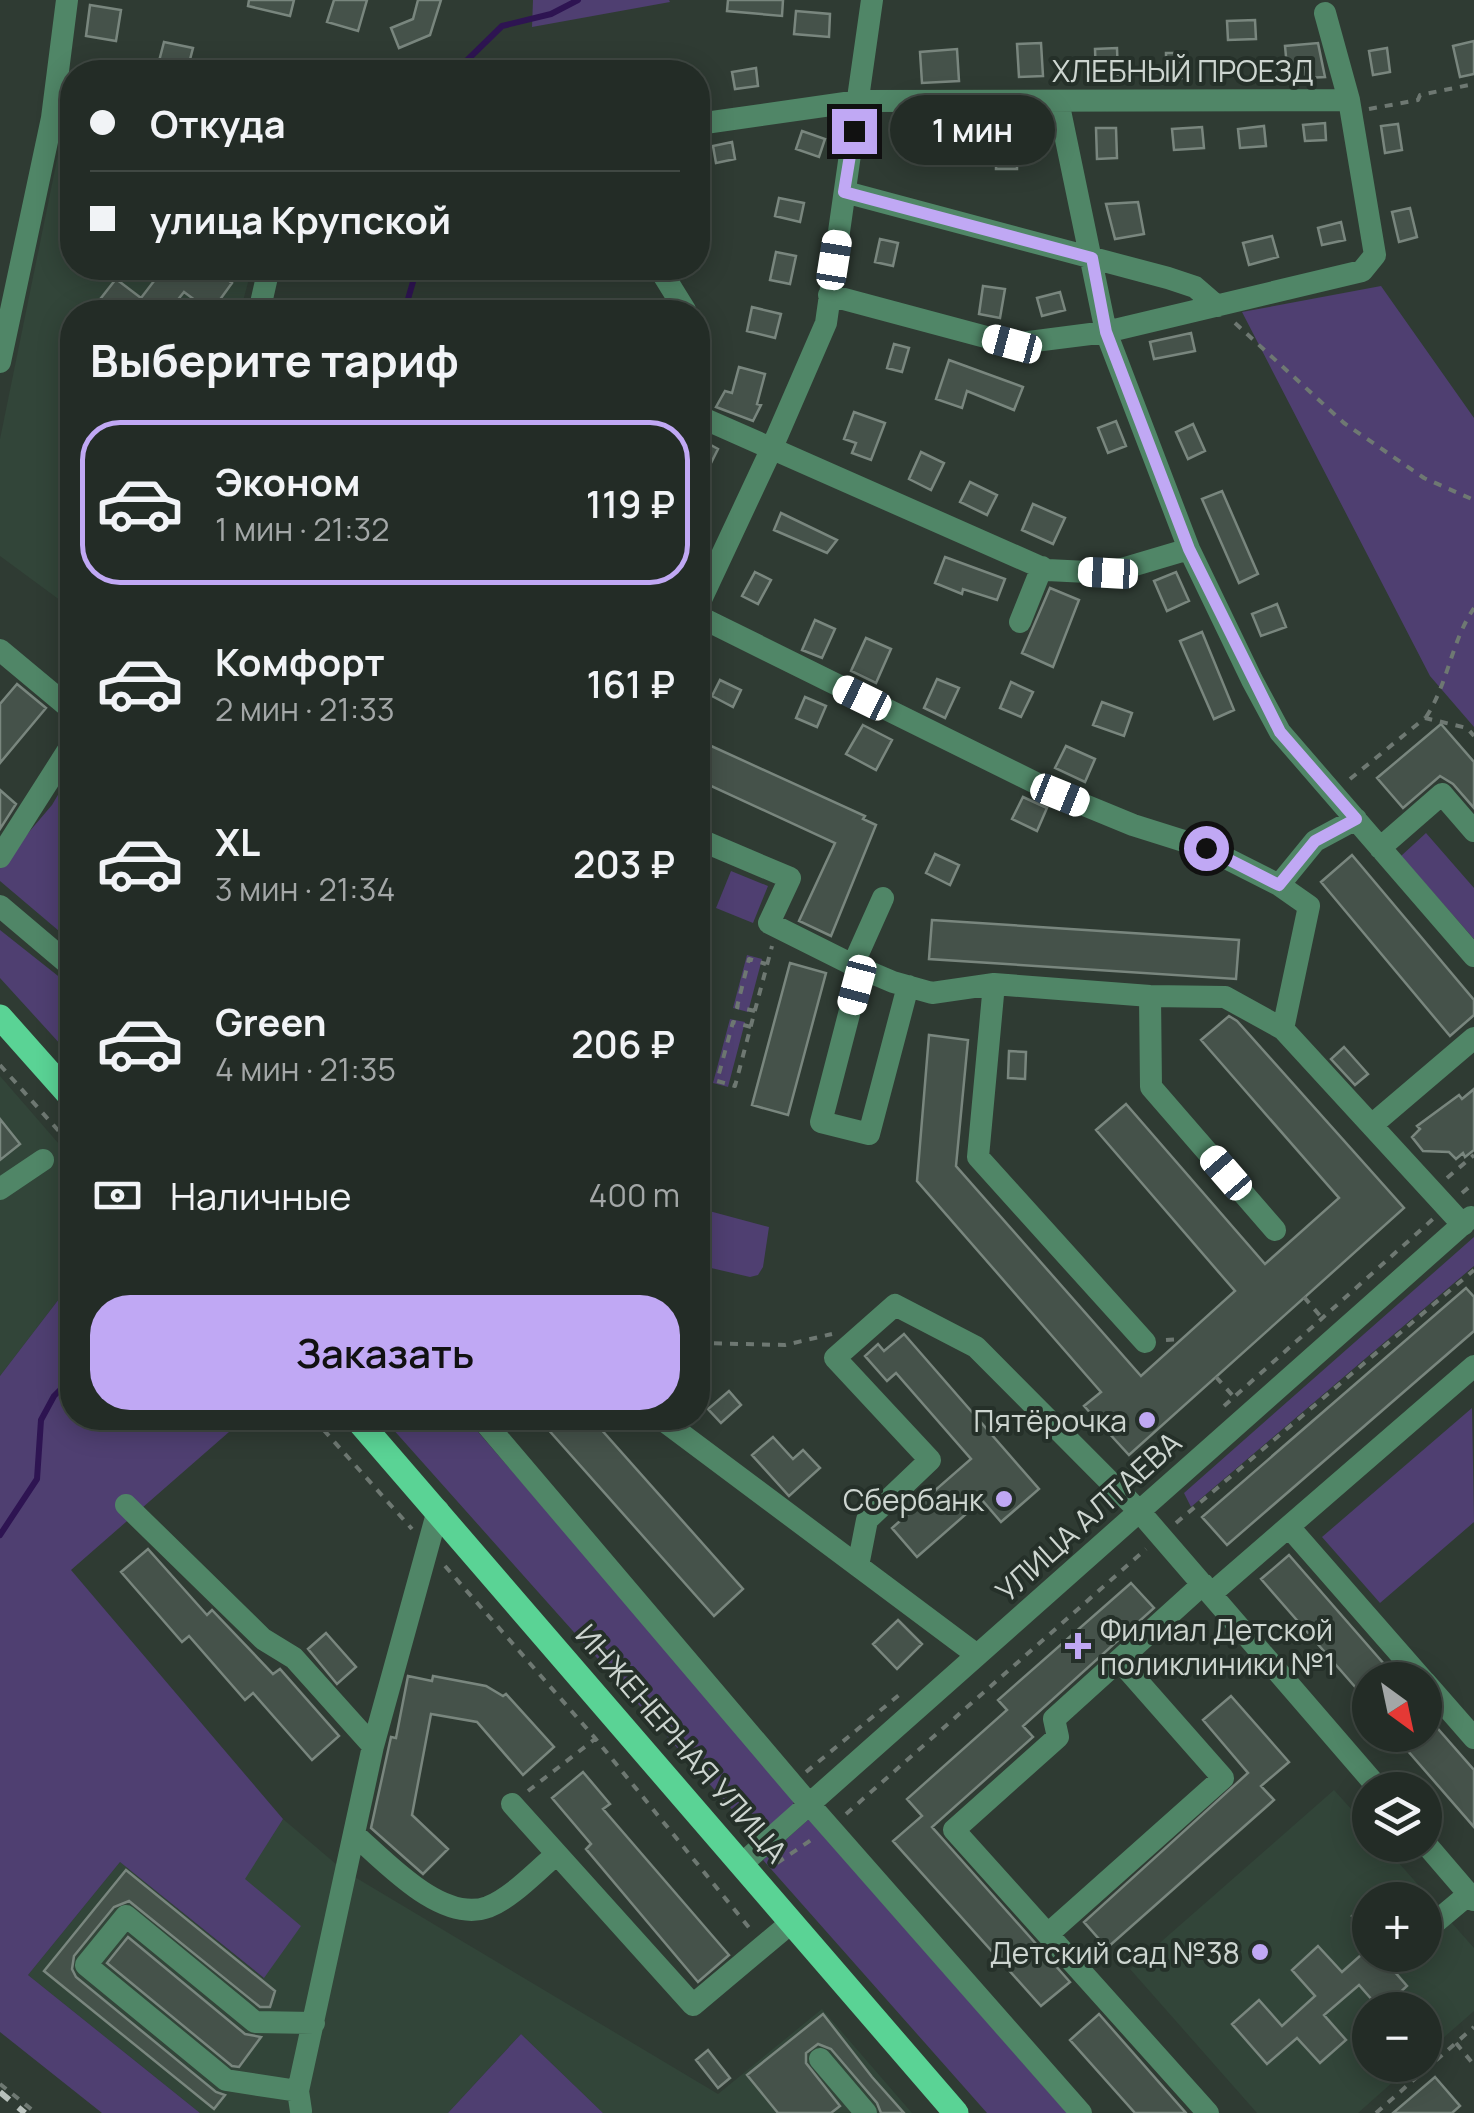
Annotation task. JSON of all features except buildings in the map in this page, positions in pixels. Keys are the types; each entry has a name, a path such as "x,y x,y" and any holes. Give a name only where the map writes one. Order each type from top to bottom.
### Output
{"main road":[{"path":"0,1017 60,1084"},
{"name":"ИНЖЕНЕРНАЯ УЛИЦА","path":"367,1430 956,2113"}],"street":[{"path":"65,60 68,0"},
{"path":"710,580 826,323 872,0"},
{"path":"1325,13 1350,106"},
{"name":"ХЛЕБНЫЙ ПРОЕЗД","path":"710,122 858,101 1350,106 1374,255 1362,271 1106,332 1012,344 829,294"},
{"path":"1058,101 1106,332 1189,549 1280,732 1474,956"},
{"path":"0,362 60,129"},
{"path":"844,192 1195,287 1217,306"},
{"path":"710,422 1042,568 1108,573 1189,549"},
{"path":"1020,622 1042,568"},
{"path":"710,622 1060,795 1206,848 1279,885 1309,906 1284,1029"},
{"path":"0,650 60,700"},
{"path":"0,857 60,763"},
{"path":"1380,848 1442,794 1474,831"},
{"path":"1279,885 1315,841 1356,819"},
{"path":"710,843 790,878 769,923 857,966 932,994 994,984 1150,996 1225,997 1284,1029 1440,1198 1469,1220"},
{"path":"884,898 857,966 821,1122 869,1134 908,986"},
{"path":"0,906 60,957"},
{"path":"994,984 978,1157 1145,1342"},
{"path":"1150,996 1150,1087 1276,1230"},
{"path":"1373,1124 1474,1038"},
{"path":"0,1190 43,1160"},
{"name":"УЛИЦА АЛТАЕВА","path":"749,1870 810,1805 1469,1220"},
{"path":"858,1566 867,1520 930,1460 835,1358 895,1306 976,1348 1139,1511 1365,1772"},
{"path":"1208,2113 954,1830 1058,1737 1054,1719 1120,1660 1289,1527 1471,1373"},
{"path":"490,1430 810,1805 1081,2113"},
{"path":"676,1430 977,1655"},
{"path":"126,1505 263,1638 294,1658 372,1746"},
{"path":"314,2023 255,2022 126,1916 86,1965 226,2080 299,2101 372,1746 438,1510"},
{"path":"1289,1527 1407,1662"},
{"path":"1048,1934 1224,1778 1120,1660"},
{"path":"1442,1702 1474,1738"},
{"path":"512,1804 693,2004 792,1922"},
{"path":"355,1835 423,1893 449,1905 476,1910 496,1902 557,1854"},
{"path":"1441,1862 1471,1897 1442,1918"},
{"path":"820,2059 866,2113"}],"path":[{"path":"1350,106 1418,100 1420,95 1474,84"},
{"path":"1217,306 1344,423 1424,478 1474,500"},
{"path":"1333,793 1425,718 1437,700 1449,656 1474,608"},
{"path":"1425,718 1467,728 1474,736"},
{"path":"751,1027 732,1022 717,1081 735,1086 751,1027 774,938"},
{"path":"755,1011 737,1006 749,959 767,964"},
{"path":"0,1064 60,1132"},
{"path":"1220,1409 1322,1318 1440,1198 1474,1155"},
{"path":"1440,1198 1474,1183"},
{"path":"749,1870 830,1827 1161,1536 1474,1270"},
{"path":"1304,1297 1322,1318"},
{"path":"710,1343 785,1345 838,1332"},
{"path":"1216,1377 1234,1397"},
{"path":"324,1430 595,1738 730,1900 762,1946"},
{"path":"806,1773 904,1690"},
{"path":"512,1804 595,1738"},
{"path":"1376,2113 1474,2027"},
{"path":"1456,2044 1474,2065"},
{"path":"0,2084 36,2113"}],"shaded area":[{"path":"533,0 669,0 670,2 532,27"},
{"path":"59,150 60,280 249,280 243,300 60,300 60,600 0,556 0,439"},
{"path":"1381,286 1474,418 1474,727 1430,676 1242,312"},
{"path":"60,791 60,932 0,881 0,866"},
{"path":"1426,833 1474,888 1474,939 1401,856"},
{"path":"731,871 768,886 753,923 716,908"},
{"path":"0,930 60,978 60,1044 0,978"},
{"path":"747,955 762,959 748,1012 733,1008"},
{"path":"730,1019 745,1022 728,1087 713,1083"},
{"path":"0,1076 60,1145 60,1298 0,1376"},
{"path":"710,1211 769,1227 763,1267 758,1275 750,1277 710,1268"},
{"path":"1474,1237 1474,1266 1191,1507 1184,1493"},
{"path":"60,1298 60,1430 231,1430 71,1570 283,1819 245,1879 301,1926 264,1978 120,1862 28,1975 200,2113 102,2113 0,2032 0,1376"},
{"path":"1472,1408 1474,1522 1380,1603 1322,1537"},
{"path":"394,1430 476,1430 793,1795 794,1816 766,1838 754,1834"},
{"name":"Детский сад №38","path":"1334,1790 1352,1810 1352,1862 1398,1862 1416,1882 1352,1882 1352,1972 1442,1972 1442,1912 1474,1948 1474,2011 1442,2039 1442,1992 1352,1992 1352,2082 1393,2082 1358,2113 1257,2113 1130,1969"},
{"path":"283,1819 343,1870 718,2094 822,2009 912,2113 603,2113 521,2034 448,2113 200,2113 28,1975 120,1862 263,1978 244,1879"},
{"path":"809,1819 1067,2113 987,2113 763,1860"},
{"path":"521,2034 603,2113 448,2113"}],"waterway":[{"path":"467,60 502,26 551,14 578,0"},
{"path":"409,300 414,280"},
{"path":"0,1535 37,1479 41,1420 60,1390"}],"railway":[{"path":"0,2092 25,2113"}],"place":[{"name":"Пятёрочка","path":"1147,1420"},
{"name":"Сбербанк","path":"1004,1499"},
{"name":"Филиал Детской поликлиники №1","path":"1078,1646"},
{"name":"Детский сад №38","path":"1260,1952"}],"route":[{"path":"854,131 844,192 1092,258 1106,332 1189,549 1280,732 1356,819 1315,841 1279,885 1206,848"}]}
